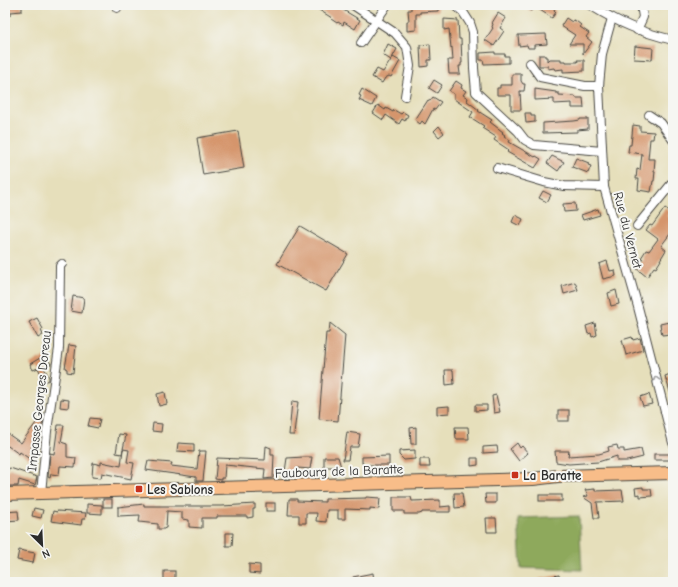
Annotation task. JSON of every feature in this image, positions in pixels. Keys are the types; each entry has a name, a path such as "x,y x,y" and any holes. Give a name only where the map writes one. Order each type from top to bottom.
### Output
{"main road":[{"name":"Faubourg de la Baratte","path":"5,494 534,479 558,476 673,473"}],"street":[{"path":"353,5 395,33 407,47 410,66 405,96"},
{"path":"360,43 387,5"},
{"path":"455,5 470,23 473,32 476,92 518,131 525,140 534,145 602,151"},
{"path":"590,5 637,30 673,40"},
{"path":"637,30 643,17 641,5"},
{"name":"Rue du Vernet","path":"612,18 602,54 599,86 604,187 638,307 673,444"},
{"path":"530,63 540,77 585,86 599,86"},
{"path":"649,116 661,123 673,140"},
{"path":"497,168 557,185 604,187"},
{"path":"637,226 673,182"},
{"name":"Impasse Georges Doreau","path":"41,494 47,431 59,348 60,266 62,264"}],"green space":[{"path":"579,516 582,570 521,568 518,518"}],"building":[{"path":"5,5 22,5 22,11 11,12 11,15 5,16"},
{"path":"311,5 335,5 360,20 355,29 344,22 343,25 338,22 337,23 331,19 332,18"},
{"path":"411,5 438,5 438,11 420,12 420,14 416,14 416,30 407,31 407,21 409,21 408,10 411,10"},
{"path":"522,5 550,5 555,8 554,10 556,12 552,18 534,6 531,11"},
{"path":"498,13 506,18 500,28 504,31 494,46 485,40 493,28 492,23"},
{"path":"566,18 572,22 573,20 576,21 581,25 580,27 589,33 586,37 592,42 583,54 583,44 569,44 575,35 561,26"},
{"path":"444,19 458,20 459,39 461,39 462,63 461,66 459,66 460,74 449,74 448,60 453,60 452,47 451,48 449,29 444,30"},
{"path":"546,34 547,44 534,45 534,48 528,48 527,45 519,46 518,35"},
{"path":"388,44 397,49 391,60 383,55"},
{"path":"430,44 431,60 428,60 428,66 421,67 420,45"},
{"path":"635,46 653,48 652,60 634,59"},
{"path":"495,52 495,54 505,54 505,56 509,56 509,63 484,64 483,60 480,60 480,53"},
{"path":"539,55 545,55 545,57 547,57 547,61 549,59 561,59 561,61 566,62 578,62 577,60 584,60 584,71 563,72 563,69 555,70 554,68 548,69 548,66 539,66"},
{"path":"393,57 400,61 391,77 389,76 385,78 382,83 372,77 377,69 383,72"},
{"path":"512,74 521,74 521,81 525,84 524,91 520,91 521,110 511,110 511,95 497,95 497,88 500,88 500,85 512,85"},
{"path":"434,80 442,85 437,93 429,88"},
{"path":"456,81 462,85 461,88 466,91 463,95 468,98 467,101 479,110 478,111 492,120 490,122 503,132 502,133 505,135 504,136 510,140 509,142 541,159 535,168 507,152 509,150 494,140 496,137 482,128 484,126 470,117 473,112 454,99 454,94 449,91"},
{"path":"362,89 376,98 372,106 359,100 361,96 359,95"},
{"path":"535,89 556,92 559,93 559,95 583,98 584,108 572,108 572,103 554,104 554,99 535,100"},
{"path":"433,97 441,102 435,110 433,109 425,124 422,121 420,124 415,120 428,100 430,101"},
{"path":"378,105 385,110 386,108 393,112 394,110 401,114 403,112 408,115 405,121 402,119 399,124 386,115 383,120 373,113"},
{"path":"525,113 531,113 531,116 535,116 535,122 526,123"},
{"path":"588,119 588,129 577,130 577,132 543,133 543,123 574,121"},
{"path":"633,125 640,126 640,131 654,132 653,139 650,139 648,159 655,159 654,181 651,192 638,190 639,179 636,179 637,169 640,170 642,154 628,152 629,145 631,145"},
{"path":"439,126 444,133 439,137 434,131"},
{"path":"238,131 244,168 203,175 197,138"},
{"path":"552,156 564,162 558,171 547,163"},
{"path":"576,158 589,163 588,165 591,166 588,173 572,167"},
{"path":"543,191 551,195 547,202 539,198"},
{"path":"575,203 576,211 564,212 563,204"},
{"path":"665,208 671,212 668,216 673,219 673,230 661,246 666,250 661,260 656,268 654,267 647,277 636,268 643,259 641,258 646,250 649,251 658,239 646,230 650,225 652,226"},
{"path":"598,209 600,215 583,220 581,215"},
{"path":"515,215 523,219 520,226 512,222"},
{"path":"300,226 348,254 326,291 277,264"},
{"path":"607,261 610,271 615,270 616,276 603,279 599,264"},
{"path":"575,282 578,290 564,294 562,286"},
{"path":"616,290 619,304 611,306 608,293"},
{"path":"73,296 84,298 82,313 71,311"},
{"path":"37,318 43,329 41,330 43,335 38,338 29,322"},
{"path":"669,322 671,334 662,335 660,324"},
{"path":"330,323 345,335 338,421 319,419 326,333 329,333"},
{"path":"595,323 597,335 592,337 591,333 588,334 586,326"},
{"path":"632,337 633,340 640,338 643,350 626,355 622,340"},
{"path":"69,345 76,346 73,373 67,372 67,369 65,368"},
{"path":"46,356 51,364 44,368 49,377 49,380 45,382 38,368 33,370 30,364"},
{"path":"445,370 453,370 454,384 446,385"},
{"path":"673,373 673,398 672,398 665,376"},
{"path":"165,392 167,404 159,406 157,394"},
{"path":"649,394 652,404 643,406 640,397"},
{"path":"496,395 500,412 494,413 492,396"},
{"path":"61,399 69,400 68,408 60,407"},
{"path":"292,401 298,402 294,435 289,435"},
{"path":"475,405 487,405 487,410 475,411"},
{"path":"449,406 449,413 437,414 437,407"},
{"path":"558,410 569,410 569,421 558,421"},
{"path":"42,415 44,416 43,423 33,439 36,441 31,448 37,452 31,460 5,444 5,432 21,443"},
{"path":"90,418 100,419 98,428 88,426"},
{"path":"153,423 162,424 161,432 152,431"},
{"path":"58,425 64,425 61,442 67,444 67,457 76,458 75,467 60,466 59,475 51,474 50,478 48,477 50,453 54,454"},
{"path":"416,427 416,444 411,444 410,428"},
{"path":"455,427 468,427 469,439 456,439"},
{"path":"347,432 360,434 358,447 350,447 348,460 343,460"},
{"path":"119,434 126,435 122,454 116,453"},
{"path":"178,443 194,444 194,452 177,451"},
{"path":"517,443 520,448 522,446 528,453 519,461 510,449"},
{"path":"617,445 618,449 624,449 624,452 641,449 643,457 627,461 617,461 617,456 598,462 569,464 556,462 555,451 569,451 568,456 599,454 609,451 608,447"},
{"path":"266,446 271,448 271,455 274,455 273,478 264,479 265,469 225,465 224,478 221,478 221,480 215,479 217,458 265,460"},
{"path":"497,446 498,452 483,453 483,447"},
{"path":"123,449 129,450 127,462 134,463 131,479 102,473 101,478 92,477 93,463 101,465 101,462 121,466"},
{"path":"415,450 415,459 404,460 399,455 399,451"},
{"path":"199,451 206,451 203,481 196,481 196,477 146,470 148,461 172,463 171,466 197,469"},
{"path":"654,454 673,454 673,460 654,460"},
{"path":"389,456 389,465 363,465 362,463 362,457"},
{"path":"312,457 310,469 297,468 297,478 284,478 287,458"},
{"path":"324,457 338,457 341,467 324,467"},
{"path":"471,458 478,458 478,465 471,466"},
{"path":"420,459 429,459 430,467 420,467"},
{"path":"10,468 37,477 35,485 19,480 18,486 5,486 5,474 7,474 8,469"},
{"path":"643,487 643,489 651,489 652,496 640,497 640,494 636,495 635,488"},
{"path":"595,489 595,491 622,490 624,501 597,502 599,518 594,518 592,503 583,497 588,496 585,490"},
{"path":"454,493 462,493 464,507 455,508"},
{"path":"485,494 496,494 496,503 486,503"},
{"path":"539,495 562,495 562,501 539,501"},
{"path":"366,497 380,498 379,509 345,509 345,519 338,519 338,510 327,510 326,522 316,521 317,513 306,513 306,523 299,523 299,515 288,515 289,499 297,499 297,501 325,502 325,499"},
{"path":"393,497 411,497 412,501 440,500 440,507 450,506 450,512 422,512 419,514 404,514 404,511 393,511"},
{"path":"103,499 112,499 112,507 103,507"},
{"path":"266,503 275,503 275,511 266,511"},
{"path":"87,504 102,505 102,514 87,513"},
{"path":"144,504 144,506 222,506 255,504 255,509 253,509 253,517 217,516 217,518 202,518 202,528 189,527 189,520 182,519 182,512 167,511 166,528 164,529 158,529 158,524 139,522 140,515 118,516 118,507"},
{"path":"34,508 43,510 41,518 32,516"},
{"path":"18,511 19,520 5,521 5,512"},
{"path":"53,511 86,513 85,519 82,519 81,525 51,521"},
{"path":"486,518 496,518 497,532 487,532"},
{"path":"226,533 233,533 232,546 226,546"},
{"path":"19,550 35,553 33,563 17,560"},
{"path":"249,564 260,565 260,574 249,573"},
{"path":"164,571 175,571 175,581 164,581"},
{"path":"373,573 374,582 354,582 353,577"},
{"path":"559,575 560,582 539,582 539,579"}],"place":[{"name":"La Baratte","path":"515,475"},
{"name":"Les Sablons","path":"139,489"}]}
